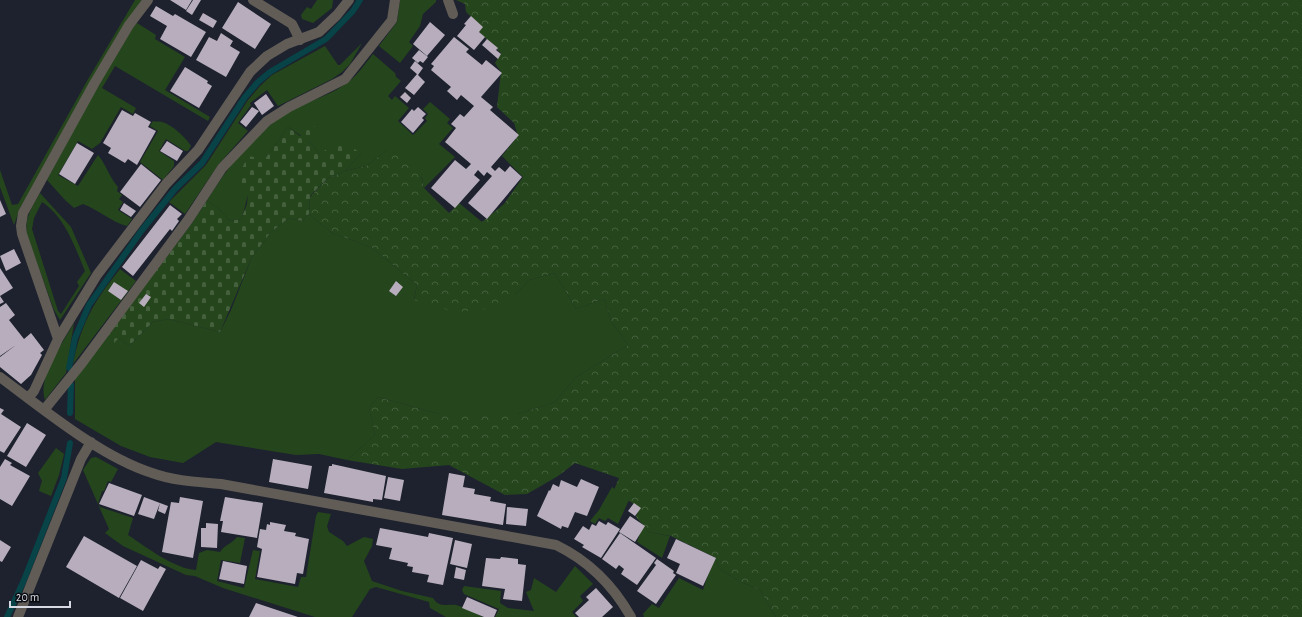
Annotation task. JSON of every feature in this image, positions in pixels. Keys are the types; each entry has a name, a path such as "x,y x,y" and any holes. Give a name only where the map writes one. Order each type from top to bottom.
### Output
{"street":[{"path":"58,339 22,234 21,226 23,213 94,84 129,25 148,0"},
{"path":"253,0 292,24 300,40"},
{"path":"28,398 34,391 58,339 97,275 166,184 198,150 250,72 267,56 287,44 319,32 337,15 349,0"},
{"path":"44,410 188,220 222,168 267,121 288,106 345,79 392,20 395,0"},
{"path":"448,0 453,14"},
{"path":"0,377 44,410 91,442 129,464 152,473 180,480 221,484 556,545 570,552 602,577 618,594 632,617"},
{"path":"18,617 81,459 91,442"}],"green space":[{"path":"135,0 142,0 20,208 14,225 0,187 0,170 12,205 18,204 87,81"},
{"path":"317,0 333,0 332,8 313,23 302,19 301,15 307,7 311,9"},
{"path":"400,0 436,0 436,2 423,14 420,26 409,42 413,46 400,63 379,46 397,22"},
{"path":"456,0 1302,0 1302,617 776,617 760,590 739,581 720,569 714,557 671,536 649,532 636,517 639,508 614,490 619,478 575,463 558,476 527,494 505,495 449,465 402,469 347,460 375,435 369,408 378,397 439,414 518,414 555,402 575,378 628,345 611,321 604,299 576,309 555,273 529,280 515,295 482,310 455,312 414,300 417,285 371,247 332,233 309,214 310,197 328,178 345,171 366,166 386,151 408,158 422,179 424,188 449,213 459,203 482,222 504,204 523,177 502,156 518,136 514,123 497,107 501,72 495,63 501,53 479,32 481,26 466,12 465,4"},
{"path":"137,23 156,35 155,39 185,57 165,90 210,117 208,121 115,66 102,88 136,108 133,114 121,107 100,143 92,149 78,141 58,175 78,186 98,155 118,187 117,191 122,195 119,199 123,202 118,210 132,219 127,226 116,222 83,204 74,208 47,180 96,88 133,27"},
{"path":"362,43 350,64 332,79 278,106 267,90 250,103 251,105 238,123 248,131 218,165 185,214 169,202 206,165 248,100 272,75 325,46 338,65 340,65"},
{"path":"373,54 395,73 396,77 401,81 388,96 392,100 395,96 409,108 398,121 413,135 427,121 425,118 428,114 423,109 430,102 450,119 447,123 453,128 439,144 455,157 424,188 422,178 386,151 366,166 345,171 361,153 320,154 309,141 288,127 256,175 252,183 241,219 230,221 220,210 207,200 233,163 264,130 276,120 296,108 331,93 348,82 360,71"},
{"path":"153,121 162,122 175,129 191,146 188,151 185,151 166,139 159,151 174,161 174,166 163,180 140,162 158,131 150,126"},
{"path":"310,124 317,128 309,141 320,154 339,140 361,153 345,171 328,178 310,196 309,214 302,221 289,218 271,232 252,257 220,332 168,319 153,322 129,346 119,338 111,346 105,339 192,223 207,200 220,210 230,221 241,219 247,204 248,192 236,181 248,156 265,159 288,127 300,136"},
{"path":"40,193 71,227 91,273 60,320 54,310 26,229 28,218","holes":["42,202 50,208 63,224 85,271 77,282 79,286 61,314 58,311 32,229 34,218"]},
{"path":"309,214 332,233 371,247 417,285 414,299 515,295 529,280 555,273 576,309 604,299 611,321 628,345 575,378 555,402 518,414 439,414 378,397 369,408 375,435 347,460 319,454 296,455 216,442 183,463 150,457 121,446 75,419 75,376 105,339 119,338 129,346 153,322 168,319 220,332 231,310 252,257 271,232 289,218 302,221"},
{"path":"120,269 136,281 73,364 80,337 90,314 103,292"},
{"path":"74,323 66,373 45,400 43,391 52,360"},
{"path":"56,448 64,454 59,475 51,496 39,491 42,481 38,473"},
{"path":"96,457 118,469 111,482 108,481 104,491 102,491 98,504 100,507 133,518 128,535 161,557 179,566 196,570 199,553 207,550 220,552 237,537 245,538 240,563 221,560 217,581 244,588 253,550 260,551 255,579 298,587 301,577 306,577 316,516 318,512 331,514 327,526 329,532 343,541 347,546 364,537 373,539 372,546 364,561 372,581 402,591 433,598 435,601 443,605 456,605 483,617 446,617 430,608 429,602 376,587 370,589 352,617 315,617 223,588 195,576 186,575 123,546 105,533 109,529 83,470 91,458"},
{"path":"612,487 629,500 618,524 608,518 605,521 599,518 595,524 590,521 599,510"},
{"path":"643,525 649,532 670,536 662,558 637,542"},
{"path":"714,557 720,569 739,581 760,590 776,617 644,617 643,614 652,604 659,608 679,578 703,590"},
{"path":"575,566 593,584 580,596 583,601 572,612 576,617 495,617 499,609 464,594 462,590 464,586 501,591 500,603 508,608 534,611 526,592 531,590 534,578 556,592"}],"building":[{"path":"170,0 192,0 186,10"},
{"path":"193,0 201,0 192,15 186,11"},
{"path":"238,2 271,24 255,49 222,28"},
{"path":"156,6 173,16 175,14 206,32 191,57 160,39 167,26 150,16"},
{"path":"203,13 217,21 213,28 199,20"},
{"path":"471,16 483,27 479,32 485,37 474,50 457,36"},
{"path":"430,22 445,35 427,56 413,44"},
{"path":"221,33 233,41 230,46 240,52 226,77 196,60 209,37 217,41"},
{"path":"454,37 469,49 466,52 482,65 486,60 502,73 481,97 493,107 490,110 519,135 491,167 495,171 499,167 505,172 510,166 522,177 487,219 468,203 492,176 487,172 484,176 478,170 474,175 480,180 455,208 431,188 455,160 466,169 471,164 445,142 456,128 451,124 460,114 464,117 474,106 461,95 457,100 447,91 451,87 431,70 434,66 431,64"},
{"path":"487,39 498,48 496,50 501,54 498,59 482,45"},
{"path":"419,50 428,57 423,63 420,61 418,63 412,58"},
{"path":"415,61 423,68 418,75 410,68"},
{"path":"185,67 208,81 207,83 212,86 199,108 170,91"},
{"path":"417,74 425,82 414,95 405,88"},
{"path":"405,92 411,98 407,103 400,97"},
{"path":"266,94 274,106 262,115 254,103"},
{"path":"252,107 259,111 246,127 240,122"},
{"path":"418,107 426,114 422,118 424,120 413,133 401,122 412,109 414,111"},
{"path":"122,110 133,116 135,113 151,122 148,127 156,131 137,165 128,159 125,163 108,153 111,148 103,143"},
{"path":"167,141 183,151 177,161 160,151"},
{"path":"77,143 94,153 75,184 59,174"},
{"path":"141,164 161,180 140,207 120,192"},
{"path":"0,200 6,214 0,217"},
{"path":"124,203 136,211 131,217 120,210"},
{"path":"170,205 182,214 177,219 179,221 172,231 170,229 133,276 122,267"},
{"path":"14,249 21,263 6,271 0,256"},
{"path":"0,268 13,288 0,296"},
{"path":"396,281 403,287 396,296 389,291"},
{"path":"114,282 128,291 121,300 108,291"},
{"path":"146,294 151,297 144,307 139,303"},
{"path":"0,296 4,302 0,304"},
{"path":"6,303 15,315 9,320 24,339 31,333 44,350 40,353 42,355 31,375 21,384 0,367 0,357 16,345 0,356 0,307"},
{"path":"0,408 4,410 1,414 21,427 4,453 0,451"},
{"path":"27,423 46,435 26,467 7,456"},
{"path":"5,459 12,463 10,465 30,476 12,506 0,499 0,467"},
{"path":"273,459 312,466 308,489 269,482"},
{"path":"332,464 386,476 382,500 373,499 373,502 324,493 329,466 332,466"},
{"path":"449,473 465,476 463,487 475,489 474,494 491,497 490,501 506,504 503,525 442,515"},
{"path":"388,477 404,480 400,501 384,498"},
{"path":"581,479 599,487 587,516 575,512 568,528 562,526 561,529 537,516 553,484 559,487 561,480 577,487"},
{"path":"109,483 142,495 134,516 99,504"},
{"path":"144,497 160,503 154,519 138,514"},
{"path":"180,497 203,501 193,558 162,552 171,502 179,503"},
{"path":"225,497 263,503 257,538 221,532 223,521 220,521"},
{"path":"160,503 168,506 165,514 158,511"},
{"path":"634,503 641,508 635,516 628,511"},
{"path":"507,507 528,509 526,526 506,524"},
{"path":"630,516 645,526 635,542 619,532"},
{"path":"599,521 606,525 608,522 620,529 601,558 582,547 584,545 574,539 583,526 589,530 592,524 596,526"},
{"path":"270,522 286,525 284,531 296,533 295,536 309,539 303,574 297,573 295,584 257,577 262,549 257,547 260,529 266,530 267,524 270,525"},
{"path":"206,523 218,524 217,548 201,547 201,528 206,528"},
{"path":"380,528 428,537 429,533 453,538 443,585 427,582 429,575 412,572 413,567 407,566 408,563 389,559 392,548 376,545"},
{"path":"620,533 656,558 637,585 621,574 624,569 619,565 616,569 602,559"},
{"path":"84,536 137,566 119,598 66,567"},
{"path":"676,539 716,558 703,586 676,573 680,564 667,558"},
{"path":"0,540 11,547 2,562 0,561"},
{"path":"455,540 472,544 467,568 450,564"},
{"path":"501,557 518,559 518,564 526,565 522,601 503,599 505,589 482,586 486,558 500,559"},
{"path":"657,559 674,571 673,573 676,575 656,604 637,591 656,565 654,563"},
{"path":"141,560 158,569 160,566 166,569 143,611 120,598"},
{"path":"223,561 247,566 244,584 219,579"},
{"path":"456,567 466,570 464,580 454,578"},
{"path":"596,588 613,607 602,617 579,617 575,613 589,600 586,597"},
{"path":"467,597 497,610 494,617 484,617 462,608"},
{"path":"256,603 298,617 249,617"}],"waterway":[{"path":"69,368 75,338 89,305 142,230 175,189 202,163 245,97 258,82 270,72 326,39 353,11 360,0"},
{"path":"70,413 71,385"},
{"path":"7,617 24,580 64,478 70,443"}]}
